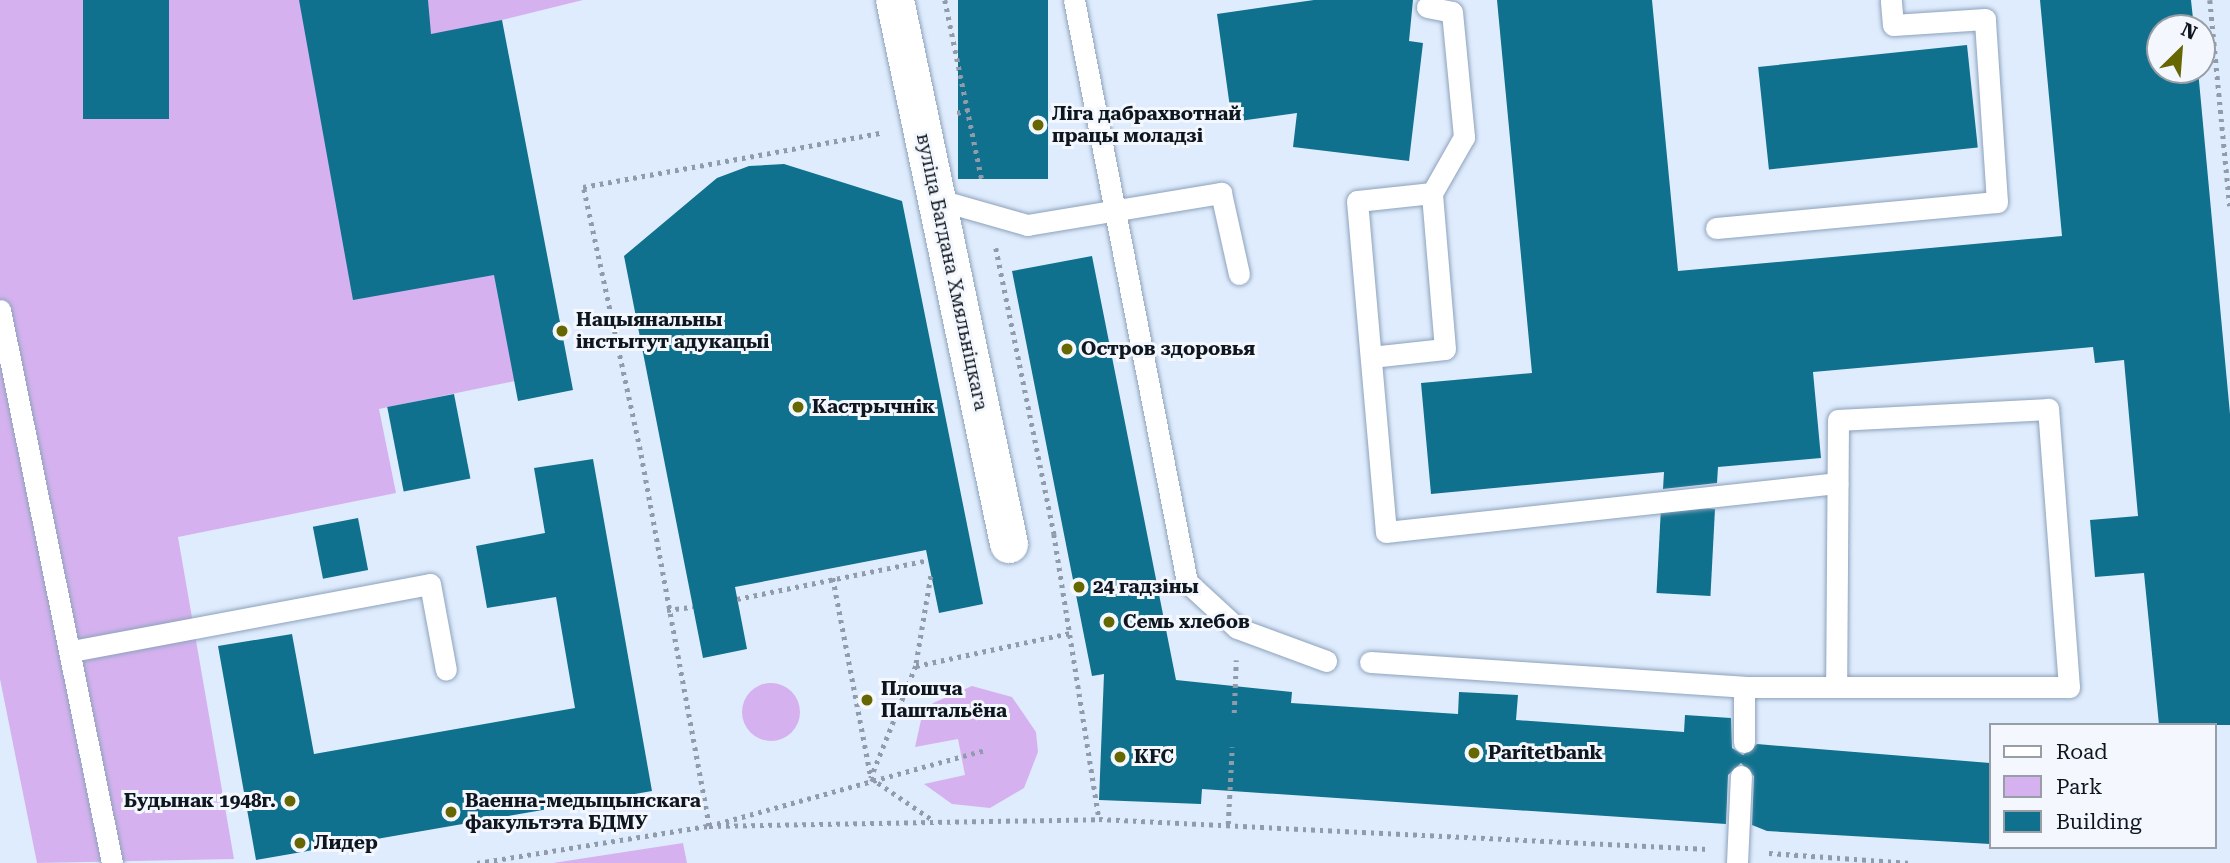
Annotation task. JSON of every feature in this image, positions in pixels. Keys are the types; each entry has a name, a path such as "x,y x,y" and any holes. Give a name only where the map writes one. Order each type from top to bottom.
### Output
{"street":[{"name":"вуліца Багдана Хмяльніцкага","path":"895,0 1009,544"}],"lane":[{"path":"1074,0 1187,582 1237,628 1326,661"},
{"path":"1716,228 1997,202 1985,19 1893,25 1891,0"},
{"path":"1371,357 1445,349 1432,193 1464,137 1452,12 1427,7"},
{"path":"936,199 990,219 1027,225 1221,193 1239,274"},
{"path":"1432,193 1357,201 1386,532 1838,483"},
{"path":"0,310 72,651 112,863"},
{"path":"1370,662 1744,687 1836,687 2069,687 2048,409 1838,420 1836,687"},
{"path":"72,651 430,584 446,670"},
{"path":"1744,687 1744,742"},
{"path":"1737,857 1741,776"}],"path":[{"path":"945,0 1070,633 1098,819"},
{"path":"2210,0 2230,206"},
{"path":"709,827 583,187 921,124 968,110"},
{"path":"737,599 928,560"},
{"path":"871,778 916,666 931,576"},
{"path":"833,578 871,778 935,822"},
{"path":"667,610 693,607"},
{"path":"1234,713 1237,628"},
{"path":"916,666 1070,633"},
{"path":"1228,824 1232,747"},
{"path":"709,827 871,778 984,750"},
{"path":"477,863 709,827 1098,819 1228,824 1737,857 1911,863"}],"green space":[{"path":"0,0 583,0 502,20 515,381 379,409 396,493 178,537 234,859 37,863 0,679"},
{"path":"771,683 787,688 795,696 800,712 795,728 787,736 771,741 755,736 747,728 742,712 747,696 755,688"},
{"path":"972,686 1012,697 1036,732 1038,752 1024,788 990,808 952,804 924,784 965,775 958,739 915,747 921,720 933,703"},
{"path":"683,843 687,863 553,863"}],"building":[{"path":"83,0 169,0 169,119 83,119"},
{"path":"299,0 428,0 431,34 502,20 573,390 518,401 494,275 353,300"},
{"path":"958,0 1048,0 1048,179 958,179"},
{"path":"1314,0 1413,0 1409,41 1423,43 1409,161 1293,147 1297,113 1232,122 1217,14"},
{"path":"1497,0 1652,0 1678,271 2062,236 2040,0 2191,0 2192,14 2146,14 2146,84 2199,84 2230,414 2230,725 2159,723 2144,573 2095,577 2090,520 2138,516 2124,360 2095,363 2093,347 1813,372 1821,458 1718,467 1717,483 1663,489 1664,472 1431,494 1421,383 1532,373"},
{"path":"1967,45 1978,147 1769,169 1758,67"},
{"name":"Кастрычнік","path":"784,164 902,201 983,604 939,613 926,550 735,587 747,649 703,658 624,256 717,178 749,166"},
{"path":"1092,256 1176,680 1292,692 1291,703 1458,714 1459,692 1518,695 1516,720 1684,732 1685,715 1731,718 1732,748 1743,755 1757,744 1988,763 1988,844 1767,831 1752,825 1754,776 1741,763 1728,775 1726,824 1202,789 1201,804 1099,800 1104,674 1092,676 1012,271"},
{"path":"454,394 470,478 404,491 387,407"},
{"path":"593,459 652,791 256,860 218,646 292,634 314,754 575,708 556,597 487,608 476,546 545,533 534,468"},
{"path":"1661,506 1715,509 1710,596 1657,593"},
{"path":"358,518 368,570 323,579 313,527"}],"place":[{"name":"Ліга дабрахвотнай працы моладзі","path":"1038,125"},
{"name":"Нацыянальны інстытут адукацыі","path":"562,331"},
{"name":"Остров здоровья","path":"1067,349"},
{"name":"Кастрычнік","path":"798,407"},
{"name":"24 гадзіны","path":"1079,587"},
{"name":"Семь хлебов","path":"1109,622"},
{"name":"Плошча Паштальёна","path":"867,700"},
{"name":"Paritetbank","path":"1474,753"},
{"name":"KFC","path":"1120,757"},
{"name":"Будынак 1948г.","path":"290,801"},
{"name":"Ваенна-медыцынскага факультэта БДМУ","path":"451,812"},
{"name":"Лидер","path":"300,843"}]}
